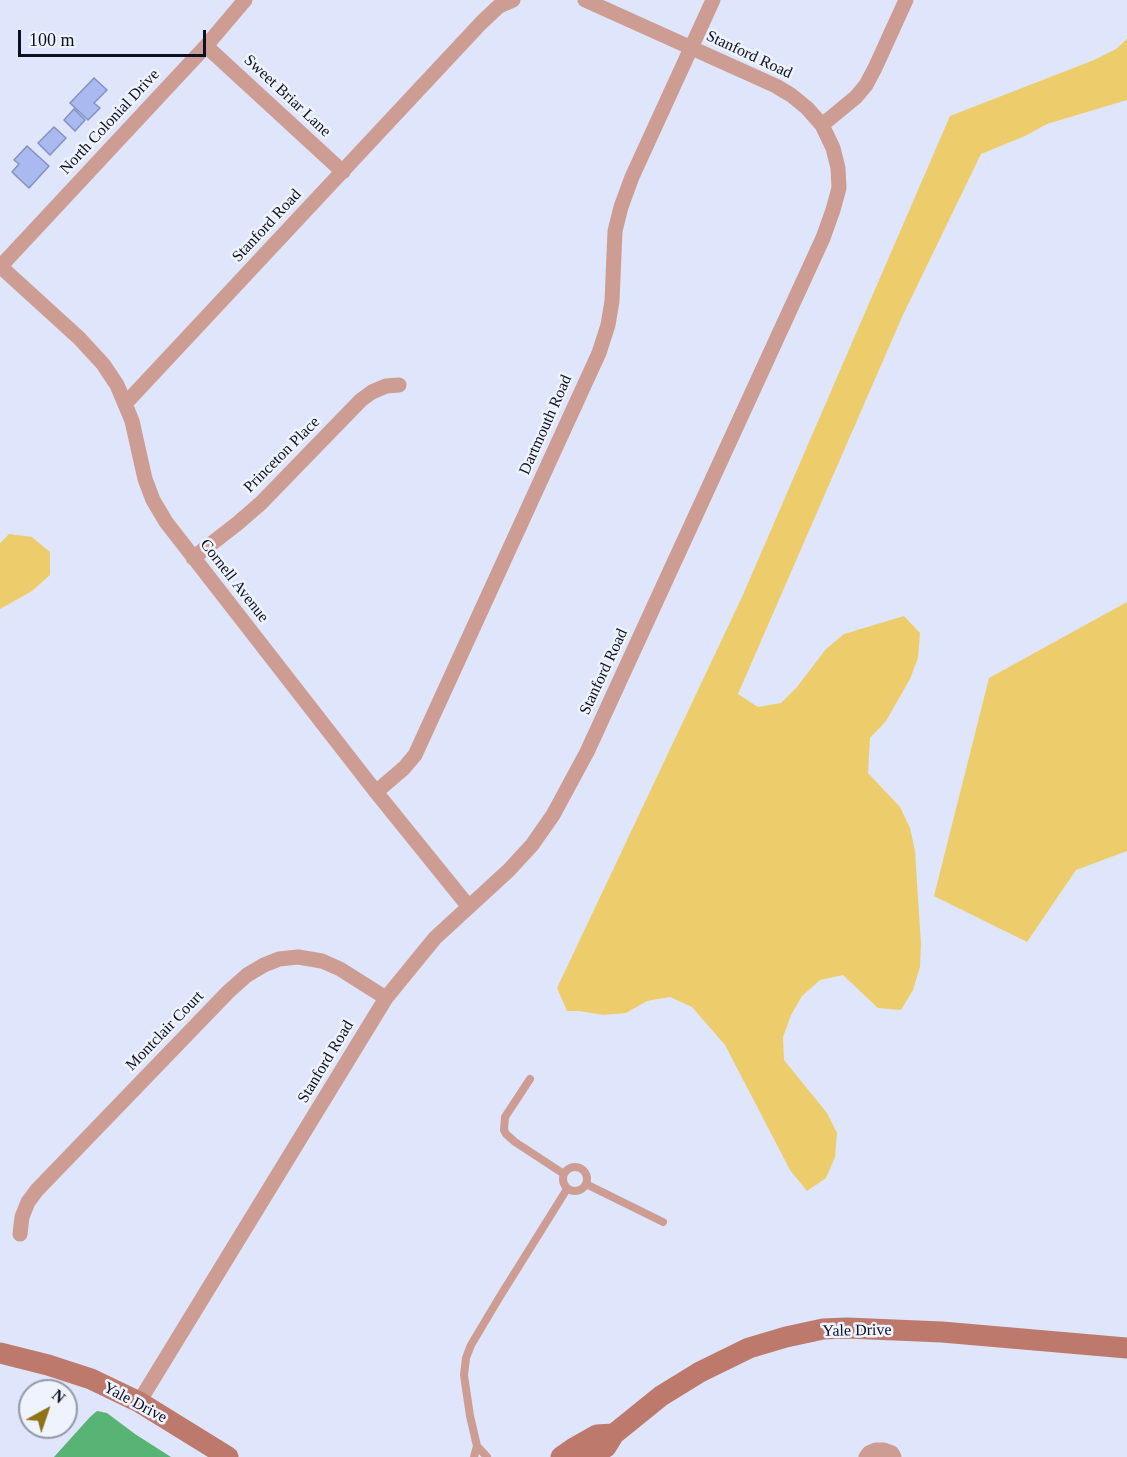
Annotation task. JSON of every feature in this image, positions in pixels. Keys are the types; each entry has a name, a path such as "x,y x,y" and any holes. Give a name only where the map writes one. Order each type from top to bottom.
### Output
{"street":[{"name":"North Colonial Drive","path":"0,266 206,46 245,0"},
{"name":"Stanford Road","path":"125,404 481,23 500,6 513,0"},
{"name":"Stanford Road","path":"139,1402 386,998 435,938 509,870 532,845 570,786 823,238 833,210 839,188 836,158 822,125 807,108 776,86 585,0"},
{"name":"Dartmouth Road","path":"376,792 404,768 415,755 599,353 608,325 612,301 615,231 621,207 632,177 713,0"},
{"path":"822,125 856,98 866,85 906,0"},
{"name":"Sweet Briar Lane","path":"206,46 343,172"},
{"name":"Cornell Avenue","path":"0,266 79,338 103,364 117,386 132,421 153,500 166,522 469,908"},
{"name":"Princeton Place","path":"193,558 261,503 361,400 386,386 399,385"},
{"name":"Montclair Court","path":"20,1234 22,1217 28,1202 37,1190 247,975 264,965 298,957 322,961 340,969 386,998"},
{"name":"Yale Drive","path":"589,1457 606,1447 614,1434 661,1396 700,1372 748,1348 823,1329 942,1332 1127,1348"},
{"name":"Yale Drive","path":"0,1353 48,1365 90,1380 139,1402 228,1457"},
{"name":"Yale Drive","path":"561,1457 597,1435 614,1434"},
{"path":"866,1457 876,1450 884,1450 892,1453 894,1457"}],"lane":[{"path":"531,1079 505,1118 504,1130 515,1142 564,1174"},
{"path":"573,1167 580,1169 586,1174 586,1184 579,1191 567,1189 563,1182 564,1174 573,1167"},
{"path":"586,1184 663,1222"},
{"path":"474,1457 477,1446 466,1392 464,1375 466,1358 471,1345 567,1189"},
{"path":"477,1446 487,1457"}],"shaded area":[{"path":"1127,39 1127,100 1047,124 1025,136 981,154 902,317 738,694 758,707 781,703 797,687 826,649 844,634 904,616 920,633 918,658 910,679 886,721 870,738 868,773 900,807 910,828 915,851 921,944 920,967 913,990 901,1010 878,1008 843,975 820,980 802,996 791,1015 783,1037 784,1060 827,1113 837,1133 835,1157 826,1178 807,1191 790,1170 725,1045 692,1007 670,997 647,1001 626,1013 603,1015 567,1011 557,988 742,597 950,116 1094,60 1116,49"},
{"path":"9,534 32,537 50,552 50,575 32,591 0,609 0,543"},
{"path":"1127,602 1127,851 1076,870 1027,942 934,896 989,678"},
{"path":"97,1411 107,1413 171,1457 54,1457 70,1439 78,1439 78,1430"}],"building":[{"path":"94,78 107,90 94,103 100,108 88,120 70,103"},
{"path":"74,109 85,120 75,131 64,120"},
{"path":"54,127 66,138 50,155 38,143"},
{"path":"27,146 49,166 29,188 12,172 19,164 14,160"}]}
